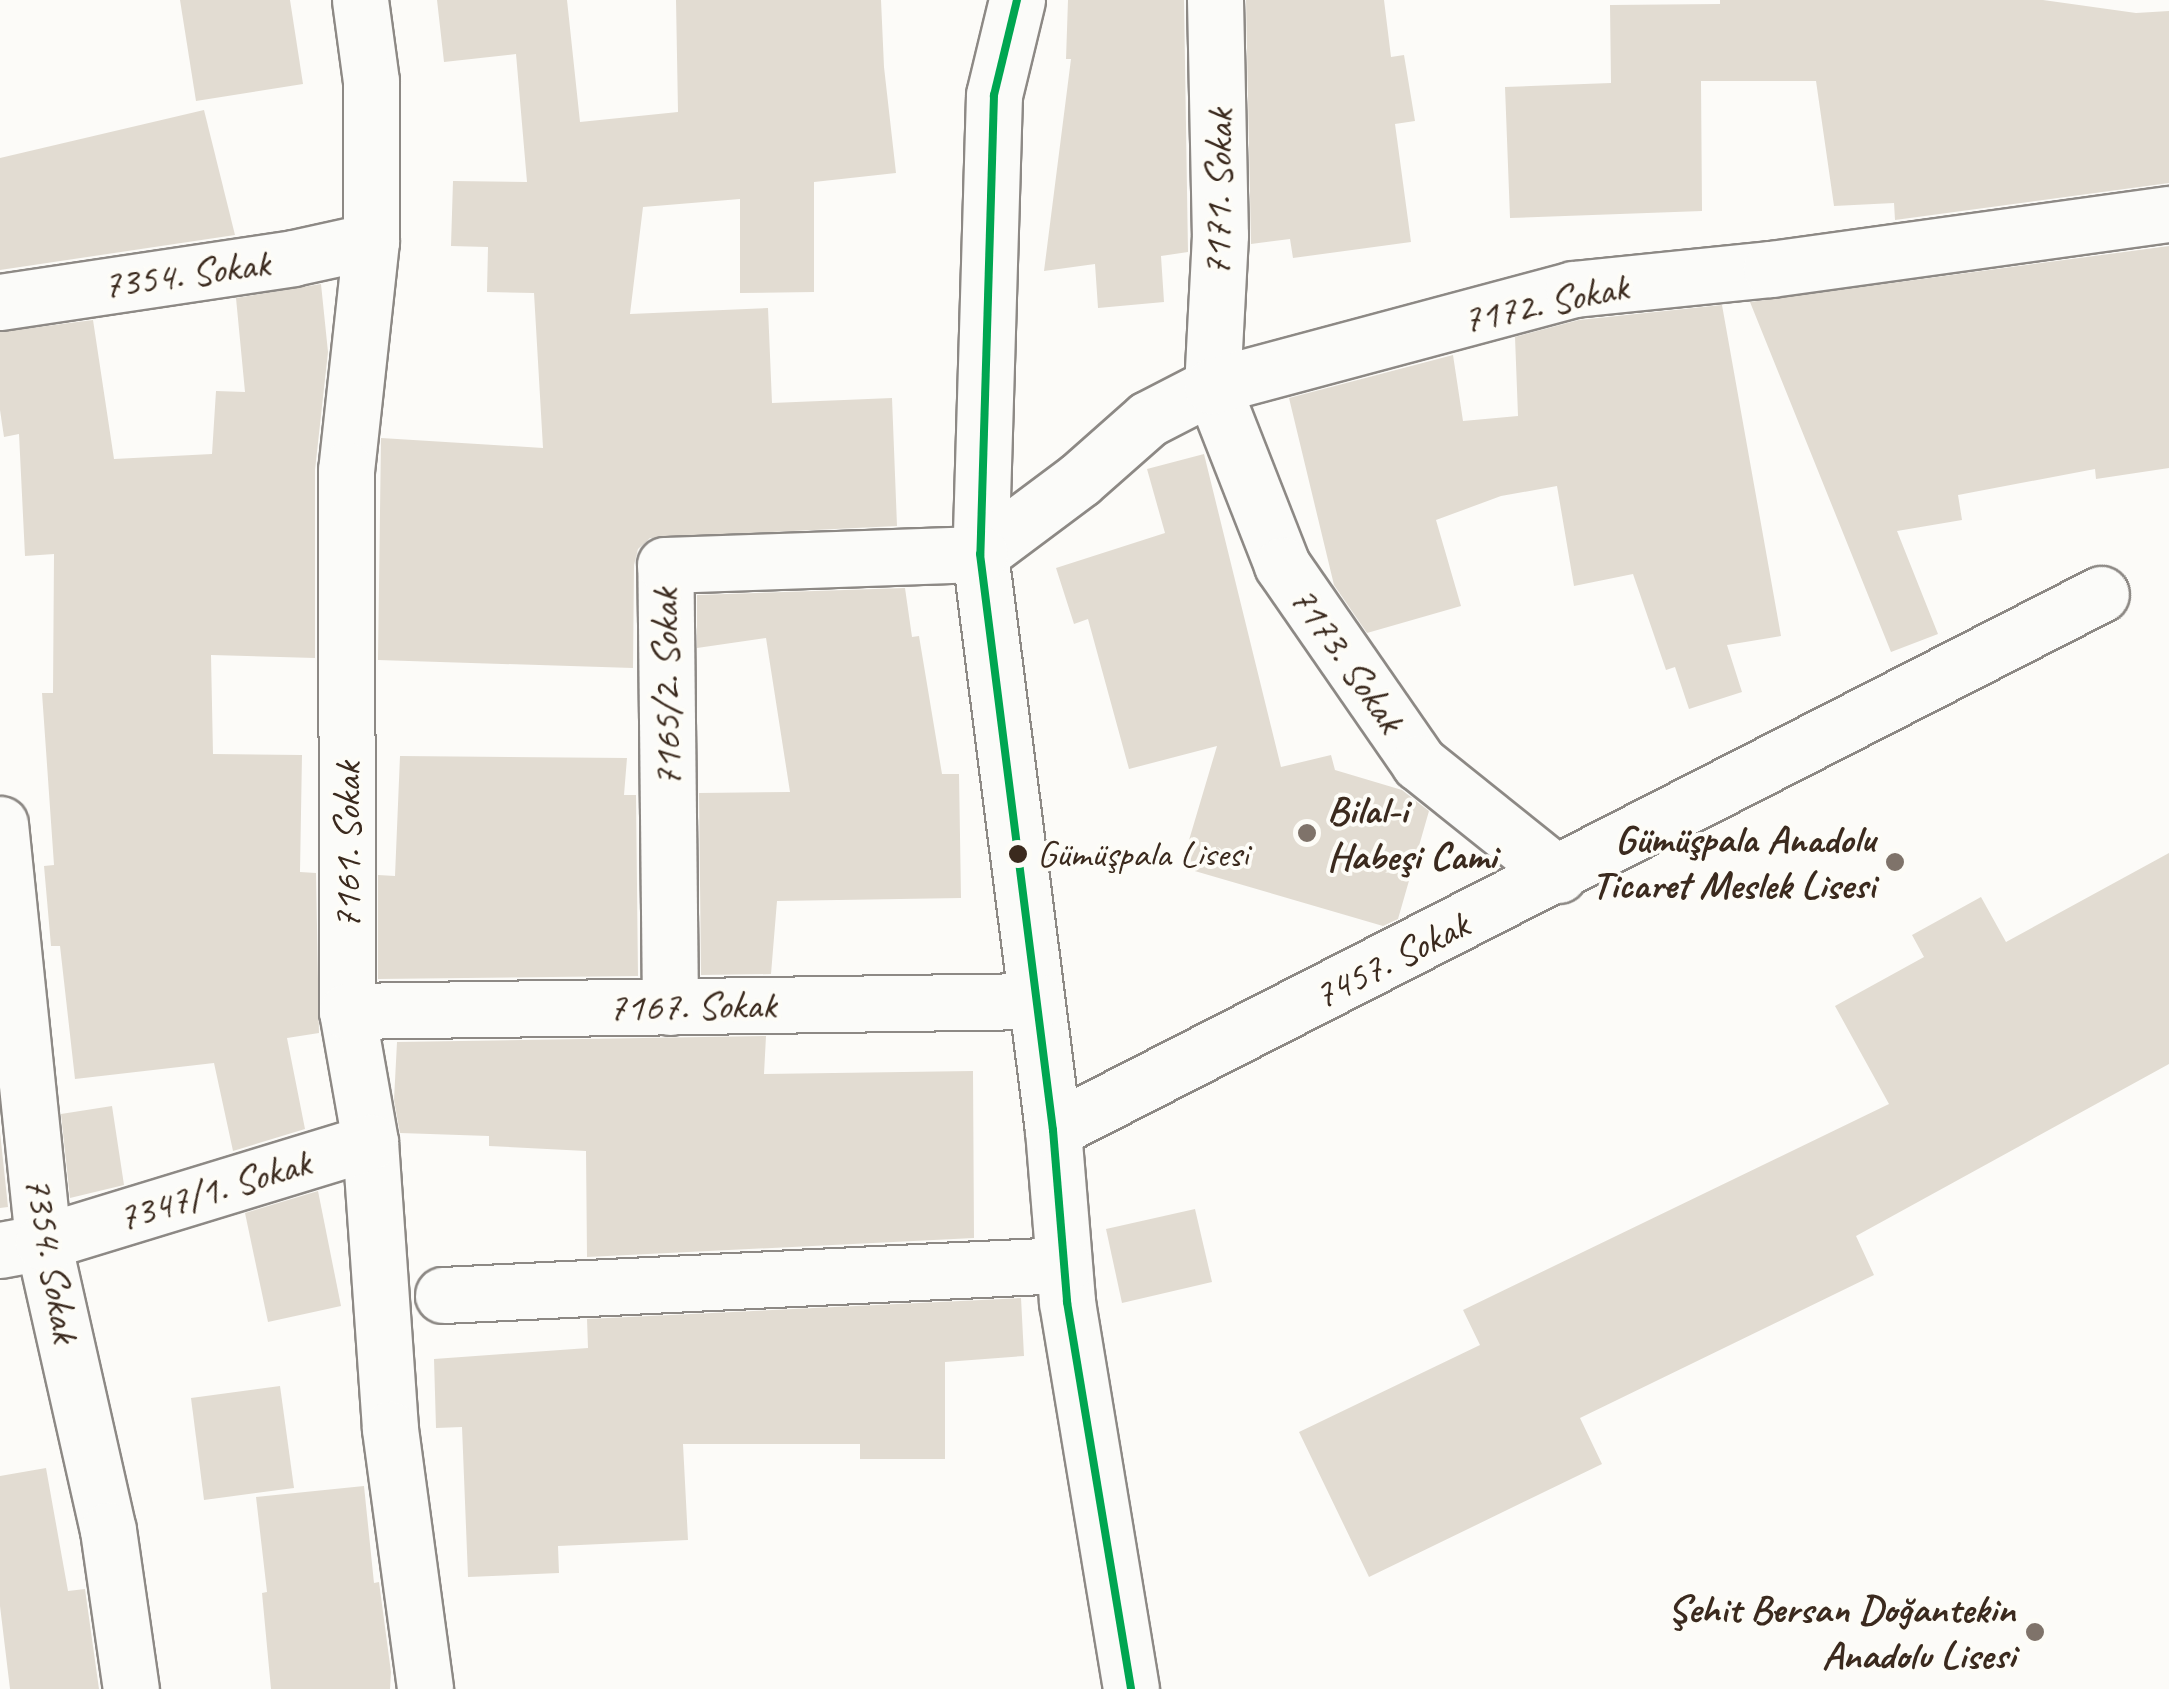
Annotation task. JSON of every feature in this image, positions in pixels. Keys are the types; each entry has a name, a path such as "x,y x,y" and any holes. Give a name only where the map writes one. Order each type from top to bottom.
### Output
{"street":[{"name":"7161. Sokak","path":"360,0 371,81 370,242 346,470 347,1011 370,1142 390,1429 424,1689"},
{"path":"1017,0 994,95 980,554 1053,1130 1064,1265 1132,1689"},
{"name":"7171. Sokak","path":"1212,386 1220,235 1216,0"},
{"name":"7172. Sokak","path":"980,554 1079,480 1148,419 1212,386 1573,289 1771,269 2169,214"},
{"name":"7354. Sokak","path":"0,302 293,258 370,242"},
{"name":"7173. Sokak","path":"1212,386 1282,565 1419,763 1559,875"},
{"name":"7165/2. Sokak","path":"670,1007 665,565 980,554"},
{"name":"7457. Sokak","path":"1053,1130 1559,875 2101,594"},
{"name":"7354. Sokak","path":"0,824 21,1246 108,1530 130,1689"},
{"name":"7167. Sokak","path":"347,1011 1036,1001"},
{"name":"7347/1. Sokak","path":"21,1246 370,1142"},
{"path":"443,1295 1064,1265"}],"building":[{"path":"180,0 290,0 303,84 196,101"},
{"path":"437,0 567,0 580,122 678,112 676,0 881,0 896,173 814,182 814,292 740,293 740,199 643,207 630,314 768,308 772,403 892,398 897,526 650,538 638,549 634,565 633,668 378,660 381,438 543,448 534,293 487,292 488,247 451,246 453,181 527,182 516,54 444,62"},
{"path":"1068,0 1184,0 1188,252 1161,256 1164,302 1098,308 1095,264 1044,271 1071,59 1066,59"},
{"path":"1246,0 1384,0 1391,57 1404,55 1415,121 1395,124 1411,242 1293,258 1290,239 1251,244"},
{"path":"1720,0 2043,0 2136,13 2169,11 2169,183 1895,220 1894,203 1834,206 1816,81 1701,81 1702,211 1510,218 1505,87 1611,83 1610,5 1720,4"},
{"path":"204,110 235,235 0,270 0,158"},
{"path":"2169,246 2169,468 2096,479 2095,469 1958,495 1962,520 1897,531 1938,634 1891,652 1750,302"},
{"path":"321,284 328,352 315,470 315,658 211,655 213,754 302,755 300,872 316,873 319,1033 287,1038 305,1129 233,1151 214,1063 75,1079 60,946 51,946 44,866 54,865 42,693 53,693 54,554 25,556 19,434 4,437 0,410 0,332 93,320 114,459 212,454 216,391 245,392 236,298"},
{"path":"1722,305 1781,636 1727,645 1742,692 1689,709 1675,667 1666,670 1633,574 1574,586 1557,486 1501,496 1436,520 1461,606 1367,633 1334,585 1289,398 1453,355 1463,421 1518,416 1515,337 1579,320"},
{"path":"1204,454 1281,767 1331,755 1335,770 1402,790 1429,811 1398,919 1383,926 1181,867 1217,746 1129,769 1088,619 1074,624 1056,568 1165,533 1147,469"},
{"path":"905,588 912,637 919,636 942,774 959,774 961,898 777,901 771,974 701,975 699,793 790,792 766,638 697,648 697,595"},
{"path":"400,756 627,758 624,795 636,795 638,976 378,979 378,875 395,876"},
{"path":"2169,853 2169,1064 1856,1236 1874,1275 1580,1418 1602,1464 1369,1577 1299,1432 1480,1345 1463,1310 1889,1104 1835,1006 1924,957 1912,935 1981,897 2006,942"},
{"path":"766,1036 764,1074 973,1071 974,1238 587,1257 586,1151 489,1146 489,1136 400,1133 394,1100 397,1042"},
{"path":"112,1106 124,1185 70,1198 61,1114"},
{"path":"0,1132 8,1207 0,1208"},
{"path":"318,1191 341,1306 268,1322 245,1213"},
{"path":"1195,1209 1212,1282 1122,1303 1106,1229"},
{"path":"1021,1298 1024,1356 945,1362 945,1459 860,1459 860,1444 683,1444 688,1540 558,1546 559,1573 468,1577 462,1427 436,1428 434,1359 588,1348 587,1319"},
{"path":"280,1386 294,1488 204,1500 191,1398"},
{"path":"46,1468 68,1591 85,1589 99,1689 10,1689 0,1606 0,1476"},
{"path":"364,1486 374,1583 379,1582 391,1672 390,1689 271,1689 262,1593 267,1592 256,1497"}],"transit line":[{"path":"1017,0 994,95 980,554 1053,1130 1067,1302 1131,1689"}],"place":[{"name":"Bilal-i Habeşi Cami","path":"1307,833"},
{"name":"Gümüşpala Lisesi","path":"1018,854"},
{"name":"Gümüşpala Anadolu Ticaret Meslek Lisesi","path":"1895,862"},
{"name":"Şehit Bersan Doğantekin Anadolu Lisesi","path":"2035,1632"}]}
